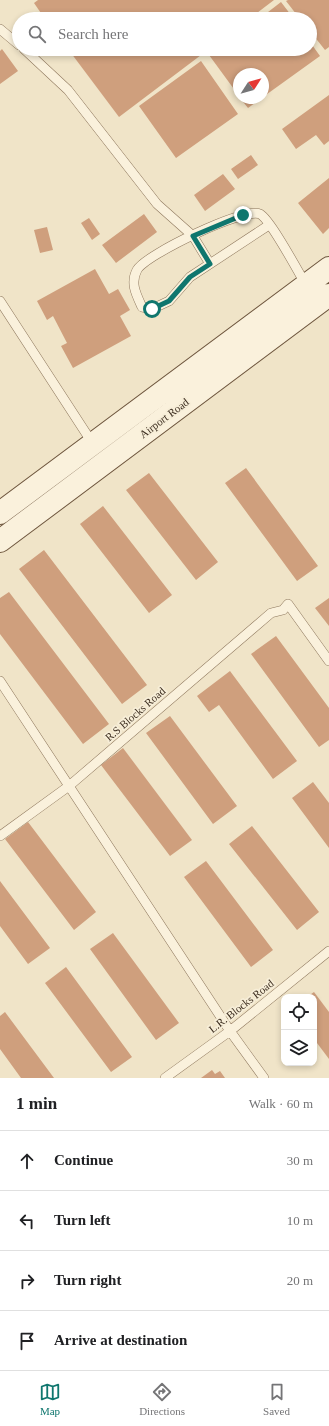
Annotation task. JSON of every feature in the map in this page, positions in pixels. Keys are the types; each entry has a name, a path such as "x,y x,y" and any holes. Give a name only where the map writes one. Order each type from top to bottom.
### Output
{"main road":[{"name":"Airport Road","path":"0,513 329,268"},
{"name":"Airport Road","path":"0,541 329,295"}],"lane":[{"path":"0,29 12,38"},
{"path":"32,56 68,90 157,204 193,236 210,264"},
{"path":"269,225 190,277 169,301 152,309 142,307 133,287 137,270 146,261 163,250 193,236 253,212 261,214 269,225 306,285"},
{"path":"0,301 93,444"},
{"name":"R.S Blocks Road","path":"0,836 69,786 271,613 282,610 288,604 329,661"},
{"path":"0,681 230,1031 264,1078"},
{"name":"L.R. Blocks Road","path":"165,1078 230,1031 329,951"}],"building":[{"path":"38,0 274,0 258,12 40,12 34,3"},
{"path":"329,0 329,47 325,50 317,40 317,12 295,12 286,1"},
{"path":"281,2 289,12 268,12"},
{"path":"2,49 18,71 0,84 0,51"},
{"path":"317,52 320,56 269,93 269,68 233,68 233,88 210,56 317,56"},
{"path":"73,56 200,56 119,117"},
{"path":"201,61 238,114 176,158 139,106"},
{"path":"329,95 329,141 324,145 316,135 296,149 282,129"},
{"path":"245,104 254,104 248,108"},
{"path":"251,155 258,165 238,179 231,169"},
{"path":"223,174 235,189 205,211 194,195"},
{"path":"329,178 329,228 323,234 298,203"},
{"path":"144,214 157,232 116,263 102,245"},
{"path":"89,218 100,234 92,240 81,223"},
{"path":"47,227 53,250 40,253 34,230"},
{"path":"95,269 109,294 118,289 130,310 120,316 131,336 73,368 61,346 67,343 53,316 47,320 37,301"},
{"path":"246,468 318,566 297,581 225,483"},
{"path":"149,473 218,562 196,580 126,490"},
{"path":"103,506 172,595 149,613 80,524"},
{"path":"44,550 147,685 122,704 19,569"},
{"path":"9,592 109,724 83,744 0,634 0,598"},
{"path":"329,598 329,626 315,608"},
{"path":"276,636 329,708 329,740 319,747 251,654"},
{"path":"230,671 297,761 273,779 219,705 209,712 197,696"},
{"path":"170,716 237,806 213,824 146,733"},
{"path":"123,748 192,840 170,856 101,765"},
{"path":"313,782 329,803 329,848 292,798"},
{"path":"28,822 96,912 74,930 5,839"},
{"path":"252,826 319,912 297,930 229,844"},
{"path":"206,861 273,950 251,967 184,877"},
{"path":"0,881 50,948 28,964 0,926"},
{"path":"113,933 179,1023 156,1040 90,949"},
{"path":"66,967 132,1057 111,1072 45,983"},
{"path":"317,996 329,1012 329,1059 317,1043"},
{"path":"5,1012 54,1078 21,1078 0,1049 0,1016"},
{"path":"212,1070 215,1074 220,1071 225,1078 201,1078"}],"route":[{"path":"152,309 169,301 190,277 210,264 193,236 243,215"}]}
